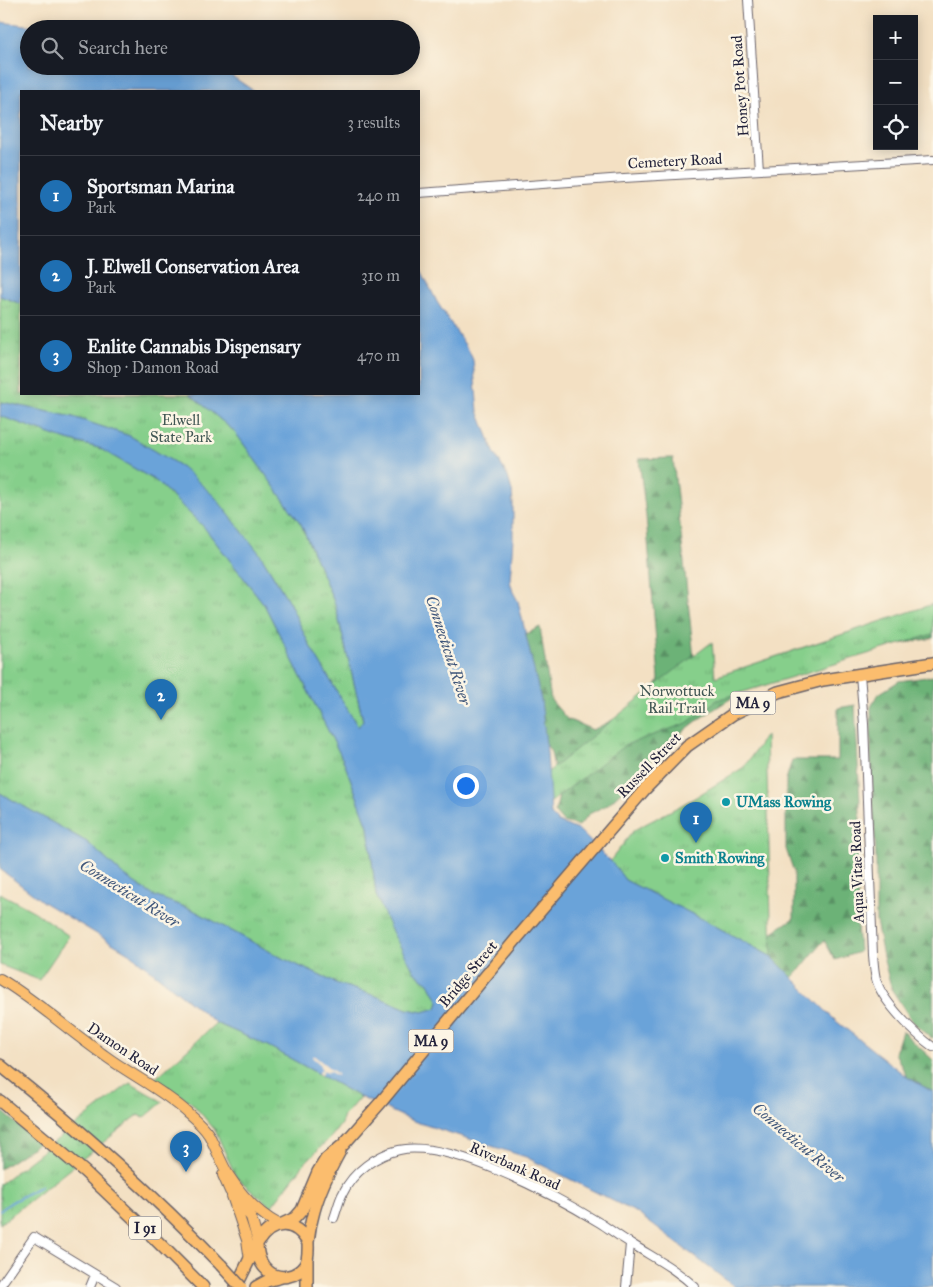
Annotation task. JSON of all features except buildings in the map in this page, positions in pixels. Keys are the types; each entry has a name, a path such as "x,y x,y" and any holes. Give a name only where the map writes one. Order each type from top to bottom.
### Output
{"highway":[{"name":"Russell Street","path":"518,937 632,804 679,753 695,739 734,714 764,698 802,684 908,667 933,665"},
{"name":"Bridge Street","path":"280,1225 295,1218 302,1210 320,1167 326,1159 343,1145 381,1102 518,937"},
{"name":"I 91","path":"0,1065 106,1153 164,1207 240,1287"},
{"name":"I 91","path":"0,1101 85,1172 154,1237 203,1287"},
{"name":"Bridge Street","path":"308,1243 322,1185 343,1145"},
{"path":"236,1287 258,1244 271,1228 280,1225 288,1226 298,1231 308,1243 306,1287"},
{"path":"258,1244 259,1259 264,1266 272,1274 282,1277"},
{"path":"256,1287 267,1281 293,1275 299,1271 307,1260"}],"main road":[{"name":"Damon Road","path":"0,979 19,990 95,1049 188,1113 208,1134 229,1176 253,1206 267,1218 280,1225"},
{"name":"Damon Road","path":"218,1155 247,1240 250,1260"},
{"name":"Damon Road","path":"230,1191 251,1217 258,1244"}],"street":[{"name":"Honey Pot Road","path":"748,0 759,170"},
{"name":"Cemetery Road","path":"420,193 933,160"},
{"name":"Aqua Vitae Road","path":"860,674 864,724 875,976 879,988 893,1008 919,1036 933,1047"},
{"name":"Riverbank Road","path":"334,1218 343,1193 350,1182 373,1161 400,1150 431,1150 466,1158 532,1187 590,1217 630,1244 670,1266 695,1287"},
{"path":"0,1286 34,1237 116,1287"},
{"path":"626,1287 630,1244"},
{"path":"90,1287 95,1275"}],"green space":[{"name":"Elwell State Park","path":"0,296 20,304 20,395 191,395 235,432 301,524 335,604 363,721 358,728 310,646 289,602 260,554 182,467 130,436 73,417 2,402 0,406"},
{"name":"Elwell State Park","path":"0,416 64,439 99,448 156,481 203,526 264,604 344,762 368,826 376,895 415,973 429,983 439,1002 437,1008 423,1012 407,1009 376,996 338,984 280,957 193,910 154,896 122,874 87,842 0,793"},
{"path":"673,458 696,677 708,680 825,640 912,617 933,608 933,638 885,647 763,678 702,717 658,751 637,777 607,805 589,814 579,826 563,822 555,813 559,796 551,752 541,736 524,635 540,627 551,700 567,719 593,730 651,700 659,679 646,516 639,459"},
{"name":"Norwottuck Rail Trail","path":"933,604 933,634 717,700 687,723 625,745 472,863 461,842 712,642 715,677"},
{"path":"933,676 933,1038 928,1036 912,1021 892,990 876,921 871,707 877,695 899,681"},
{"path":"855,705 860,803 859,886 856,910 859,952 835,960 824,940 793,978 772,957 771,933 794,918 794,872 786,849 786,780 792,760 838,760 838,708"},
{"path":"766,735 772,957 625,880 610,861 634,830 691,800 744,767"},
{"path":"0,893 35,912 69,936 39,980 0,965"},
{"path":"216,1023 268,1046 360,1097 344,1116 341,1124 332,1136 304,1164 271,1207 236,1177 215,1130 192,1103 155,1079"},
{"path":"902,1031 933,1060 933,1092 907,1077 895,1053"},
{"path":"130,1083 163,1102 144,1118 138,1115 0,1224 0,1184"},
{"path":"0,1109 39,1143 0,1169"}],"water":[{"path":"0,22 20,24 20,75 230,75 253,90 20,90 20,304 0,296"},
{"name":"Connecticut River","path":"420,268 437,302 473,360 478,411 494,452 508,477 512,491 513,538 510,581 518,601 541,700 551,815 558,822 580,831 615,866 625,880 772,957 836,1021 907,1077 933,1092 933,1287 735,1287 637,1213 526,1157 413,1121 360,1097 268,1046 216,1023 132,955 43,902 0,869 0,793 87,842 122,874 154,896 193,910 280,957 338,984 376,996 407,1009 423,1012 437,1008 439,1002 429,983 415,973 390,928 376,895 368,826 344,762 264,604 203,526 156,481 99,448 64,439 0,416 0,406 2,402 73,417 130,436 182,467 215,497 260,554 289,602 310,646 358,727 363,720 335,604 301,524 235,432 191,395 420,395"}],"pier":[{"path":"313,1055 337,1074 337,1076 324,1070 321,1075 318,1074 322,1069 321,1065 312,1057"}],"waterway":[{"path":"0,1211 10,1203 41,1186"}],"place":[{"name":"J. Elwell Conservation Area","path":"161,720"},
{"name":"UMass Rowing","path":"726,802"},
{"name":"Sportsman Marina","path":"696,843"},
{"name":"Smith Rowing","path":"665,858"},
{"name":"Enlite Cannabis Dispensary","path":"186,1172"}]}
